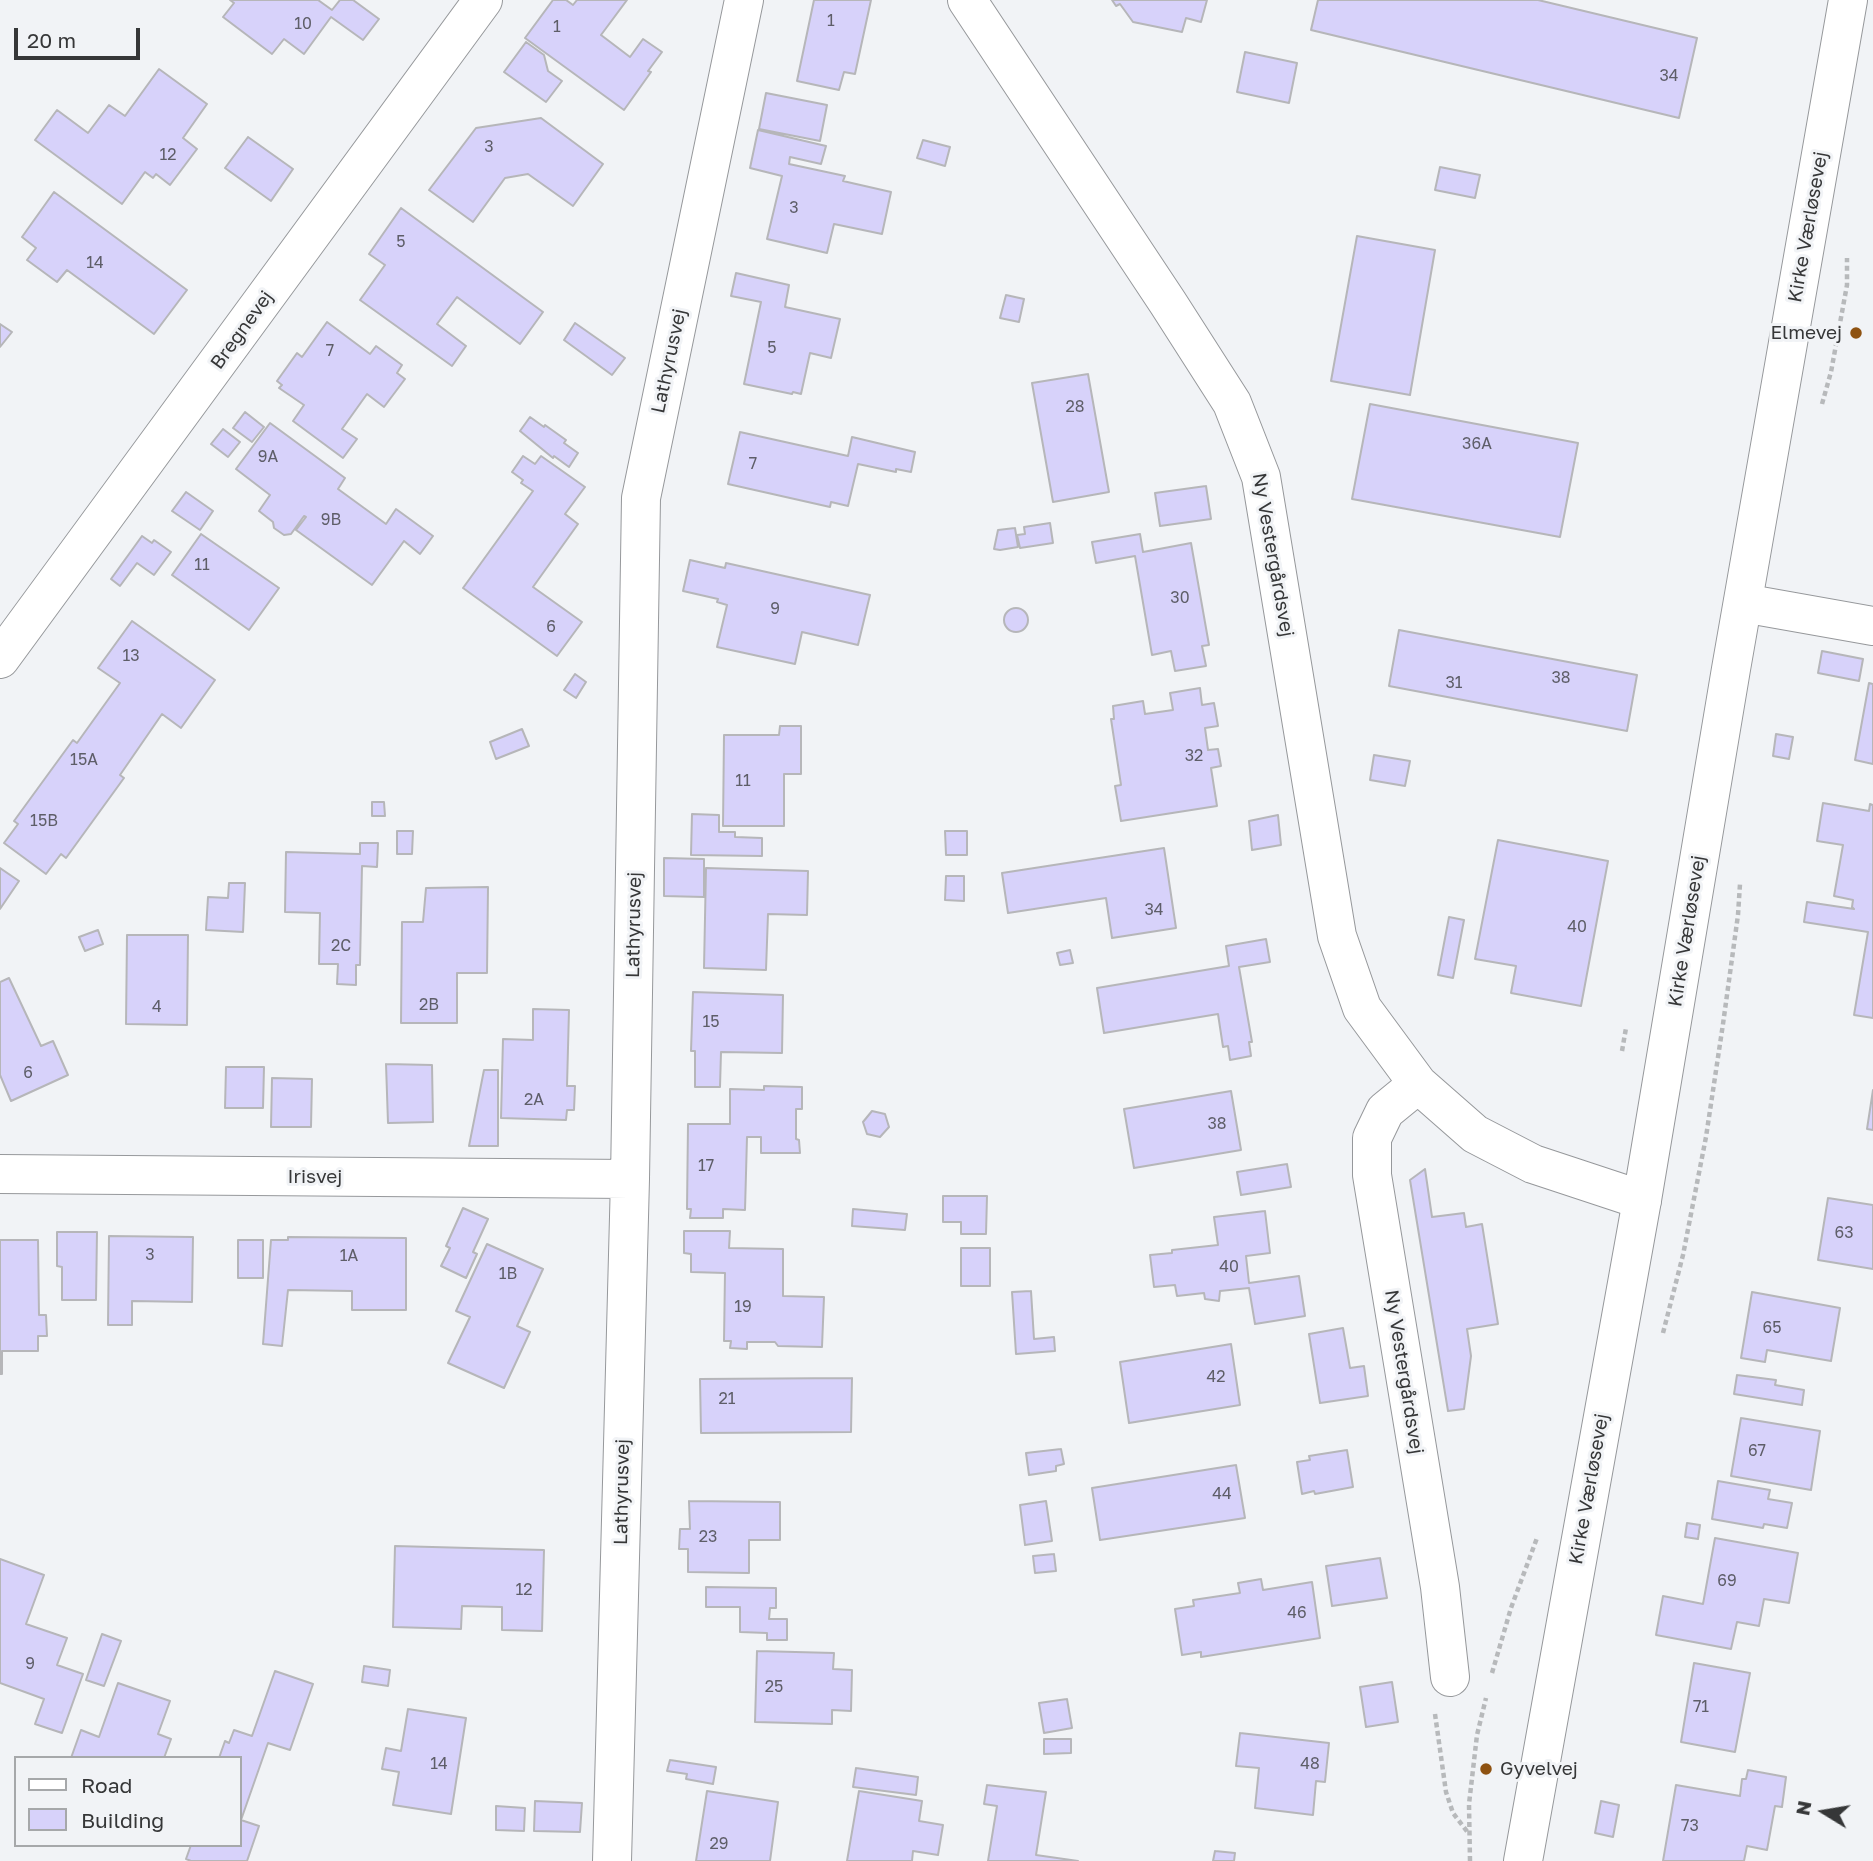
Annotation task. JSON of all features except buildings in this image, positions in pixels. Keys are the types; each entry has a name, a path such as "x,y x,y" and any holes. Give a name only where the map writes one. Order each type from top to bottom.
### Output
{"street":[{"name":"Bregnevej","path":"0,659 483,0"},
{"name":"Lathyrusvej","path":"612,1861 630,1179 641,498 744,0"},
{"name":"Ny Vestergårdsvej","path":"967,0 1232,403 1262,477 1337,936 1362,1008 1418,1084 1475,1134 1533,1164 1642,1200"},
{"name":"Kirke Værløsevej","path":"1523,1861 1642,1200 1848,0"},
{"path":"1743,603 1873,626"},
{"name":"Ny Vestergårdsvej","path":"1418,1084 1385,1111 1372,1138 1372,1175 1440,1587 1450,1676"},
{"name":"Irisvej","path":"0,1174 630,1179"}],"path":[{"path":"1622,1052 1627,1025"},
{"path":"1490,1682 1511,1608 1539,1532"},
{"path":"1450,1676 1433,1700 1446,1792 1453,1813 1469,1834"},
{"path":"1470,1861 1469,1804 1477,1735 1487,1695"}],"place":[{"name":"Elmevej","path":"1856,333"},
{"name":"Gyvelvej","path":"1486,1769"}]}
